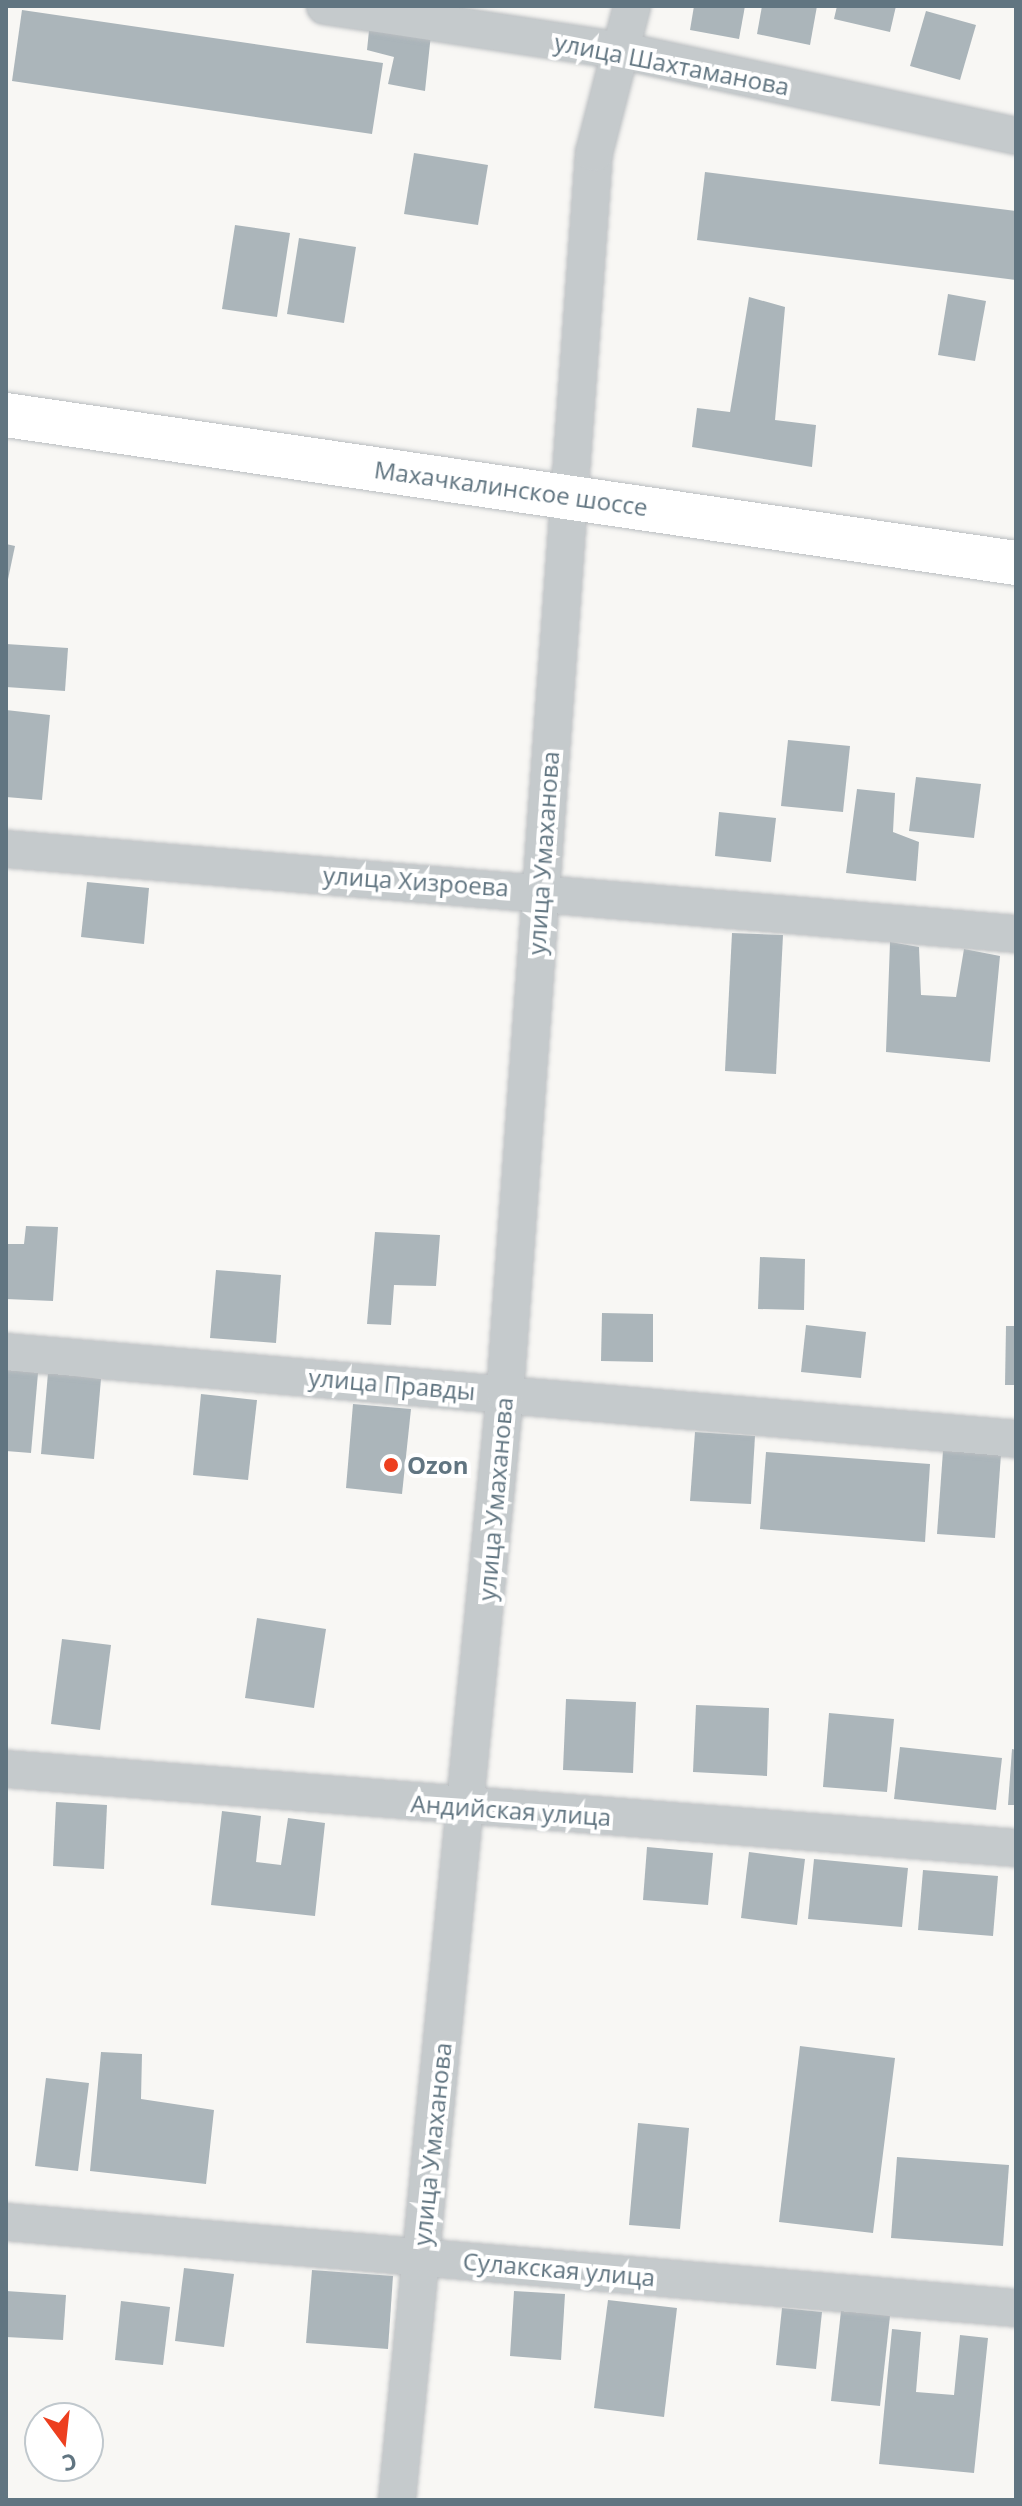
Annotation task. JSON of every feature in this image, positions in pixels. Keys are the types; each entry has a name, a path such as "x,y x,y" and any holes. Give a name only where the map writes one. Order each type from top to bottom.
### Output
{"highway":[{"name":"Махачкалинское шоссе","path":"6,415 1016,563"}],"street":[{"name":"улица Шахтаманова","path":"325,6 623,51 1016,136"},
{"name":"улица Умаханова","path":"397,2500 505,1394 594,153 623,51 632,6"},
{"name":"улица Хизроева","path":"6,849 539,891 1016,934"},
{"name":"улица Правды","path":"6,1352 1016,1439"},
{"name":"Андийская улица","path":"6,1769 1016,1848"},
{"name":"Сулакская улица","path":"6,2222 1016,2308"}],"building":[{"path":"694,6 745,6 739,39 690,30"},
{"path":"762,6 817,6 810,45 757,34"},
{"path":"837,6 896,6 890,32 834,19"},
{"path":"22,10 383,63 372,134 12,81"},
{"path":"926,11 976,25 960,80 910,66"},
{"path":"370,21 431,34 425,91 388,84 394,57 367,50"},
{"path":"414,153 488,165 478,225 404,214"},
{"path":"705,172 1016,211 1016,280 697,240"},
{"path":"235,225 290,233 277,317 222,309"},
{"path":"299,238 356,247 344,323 287,314"},
{"path":"948,294 986,301 975,361 938,355"},
{"path":"749,297 785,307 775,420 816,425 812,467 692,447 697,408 730,412"},
{"path":"6,544 15,546 7,584 6,584"},
{"path":"6,644 68,648 65,691 6,687"},
{"path":"6,710 50,715 42,800 6,797"},
{"path":"788,740 850,746 843,812 781,806"},
{"path":"916,777 981,784 974,838 909,831"},
{"path":"857,789 895,793 893,832 919,842 916,881 846,873"},
{"path":"719,812 776,818 771,862 715,856"},
{"path":"87,882 149,888 144,944 81,937"},
{"path":"732,933 783,935 776,1074 725,1071"},
{"path":"890,942 919,947 921,995 956,997 964,949 1000,956 990,1062 886,1052"},
{"path":"26,1226 58,1227 53,1301 6,1299 6,1244 24,1244"},
{"path":"375,1232 440,1235 436,1286 394,1285 391,1325 367,1324"},
{"path":"760,1257 805,1259 804,1310 758,1309"},
{"path":"216,1270 281,1275 276,1343 210,1338"},
{"path":"602,1313 653,1314 653,1362 601,1361"},
{"path":"806,1325 866,1332 861,1378 801,1372"},
{"path":"1006,1326 1016,1326 1016,1385 1005,1385"},
{"path":"6,1370 38,1373 31,1453 6,1451"},
{"path":"48,1373 101,1379 94,1459 41,1454"},
{"path":"201,1394 257,1400 248,1480 193,1475"},
{"path":"353,1404 411,1409 402,1494 346,1488"},
{"path":"695,1432 755,1436 751,1504 690,1501"},
{"path":"943,1451 1001,1454 995,1538 937,1534"},
{"path":"766,1452 930,1464 925,1542 760,1529"},
{"path":"257,1618 326,1629 314,1708 245,1698"},
{"path":"62,1639 111,1645 100,1730 51,1724"},
{"path":"566,1699 636,1702 633,1773 563,1770"},
{"path":"696,1705 769,1708 767,1776 693,1772"},
{"path":"829,1713 894,1719 887,1792 823,1787"},
{"path":"900,1747 1002,1758 996,1810 894,1799"},
{"path":"1012,1749 1016,1750 1016,1805 1008,1805"},
{"path":"56,1802 107,1805 104,1869 53,1866"},
{"path":"222,1811 261,1816 256,1862 281,1865 288,1818 325,1823 315,1916 211,1905"},
{"path":"647,1847 713,1853 708,1905 643,1900"},
{"path":"749,1852 805,1859 797,1925 741,1918"},
{"path":"814,1859 908,1868 902,1927 808,1919"},
{"path":"923,1870 998,1876 993,1936 918,1930"},
{"path":"800,2046 895,2058 873,2233 779,2222"},
{"path":"101,2052 142,2054 141,2099 214,2110 206,2184 90,2171"},
{"path":"46,2078 89,2083 78,2171 35,2166"},
{"path":"638,2123 689,2128 680,2229 629,2225"},
{"path":"897,2157 1009,2165 1003,2246 891,2238"},
{"path":"184,2268 234,2274 224,2347 175,2341"},
{"path":"312,2270 393,2276 388,2349 306,2343"},
{"path":"6,2291 66,2295 63,2340 6,2337"},
{"path":"514,2291 565,2294 561,2360 510,2356"},
{"path":"608,2300 677,2308 664,2417 594,2408"},
{"path":"121,2301 170,2307 163,2365 115,2360"},
{"path":"782,2308 822,2312 816,2369 776,2365"},
{"path":"841,2311 890,2316 880,2406 831,2401"},
{"path":"892,2329 921,2332 916,2392 954,2395 960,2335 988,2338 974,2473 879,2464"}],"place":[{"name":"Ozon","path":"391,1465"}]}
